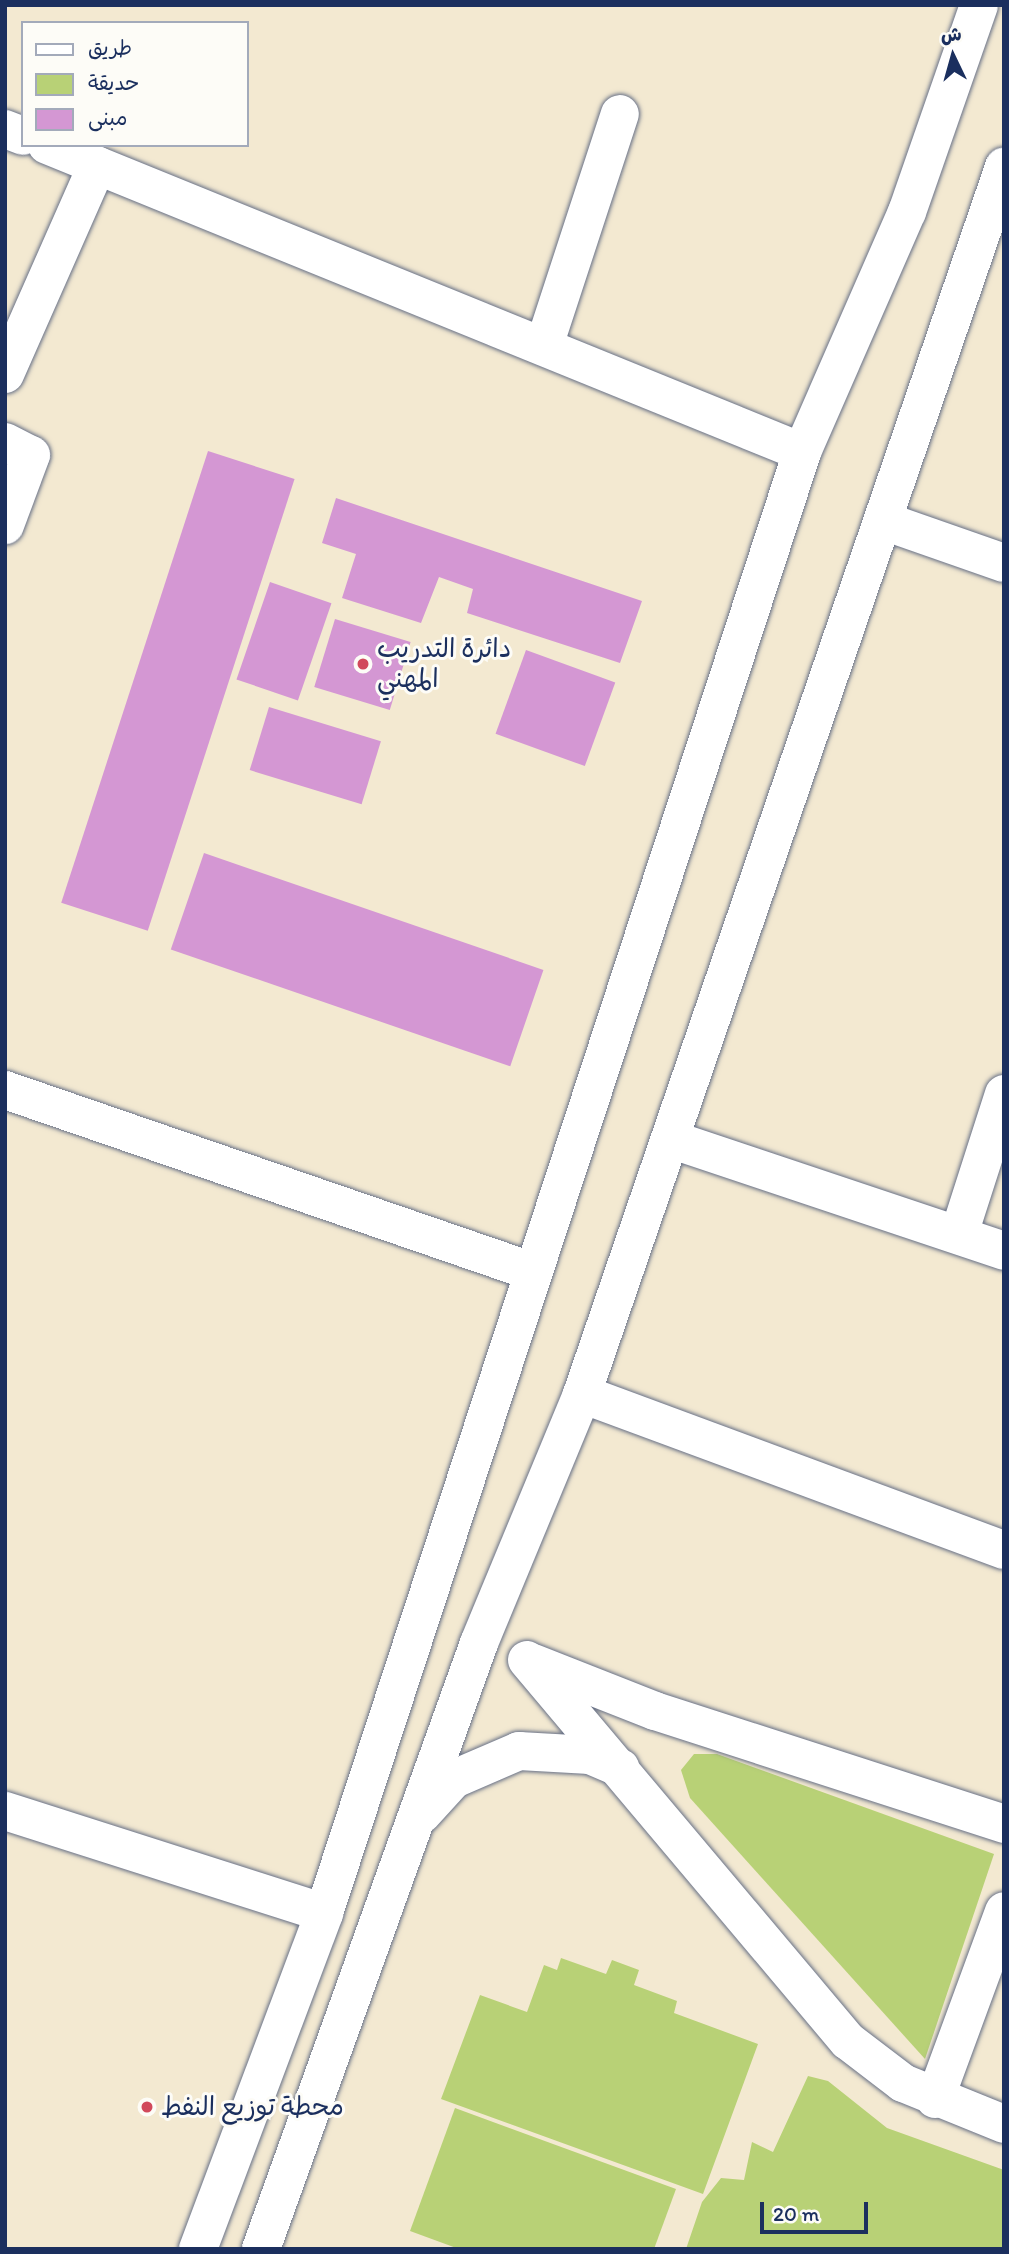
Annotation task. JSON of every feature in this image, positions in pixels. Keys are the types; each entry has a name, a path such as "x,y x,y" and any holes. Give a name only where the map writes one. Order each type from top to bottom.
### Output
{"street":[{"path":"198,2249 324,1913 802,452 907,212 979,5"},
{"path":"544,346 620,114"},
{"path":"52,147 802,452"},
{"path":"5,374 97,165"},
{"path":"261,2249 479,1643 582,1394 1004,167"},
{"path":"5,442 31,455 5,526"},
{"path":"884,521 1004,563"},
{"path":"5,1090 534,1272"},
{"path":"959,1234 1004,1094"},
{"path":"670,1139 1004,1251"},
{"path":"582,1394 1004,1550"},
{"path":"479,1643 655,1711 1004,1824"},
{"path":"527,1660 616,1762 848,2041 935,2098 1004,2124"},
{"path":"616,1762 611,1729 619,1718 655,1711"},
{"path":"410,1834 454,1779 497,1758 555,1749 616,1762"},
{"path":"5,1811 324,1913"},
{"path":"935,2098 1004,1911"},
{"path":"253,2104 307,2122"}],"green space":[{"path":"694,1754 717,1754 994,1854 925,2059 690,1798 681,1770"},
{"path":"561,1958 606,1974 612,1960 639,1970 634,1985 677,2001 674,2013 758,2044 703,2194 441,2099 480,1995 527,2012 544,1965 557,1970"},
{"path":"808,2076 828,2081 887,2128 1004,2170 1004,2249 686,2249 702,2202 721,2178 744,2180 752,2142 773,2152"},
{"path":"455,2108 676,2189 654,2249 459,2249 410,2231"}],"building":[{"path":"208,451 295,479 148,931 61,903"},
{"path":"336,498 642,601 620,663 467,613 473,589 439,577 421,623 342,598 356,554 322,543"},
{"path":"270,582 331,603 298,701 236,679"},
{"name":"دائرة التدريب المهني","path":"335,619 411,642 390,710 314,687"},
{"path":"526,650 615,682 585,766 496,734"},
{"path":"269,707 381,741 362,804 250,770"},
{"path":"204,853 543,970 510,1066 171,949"}],"place":[{"name":"دائرة التدريب المهني","path":"363,664"},
{"name":"محطة توزيع النفط","path":"147,2107"}]}
